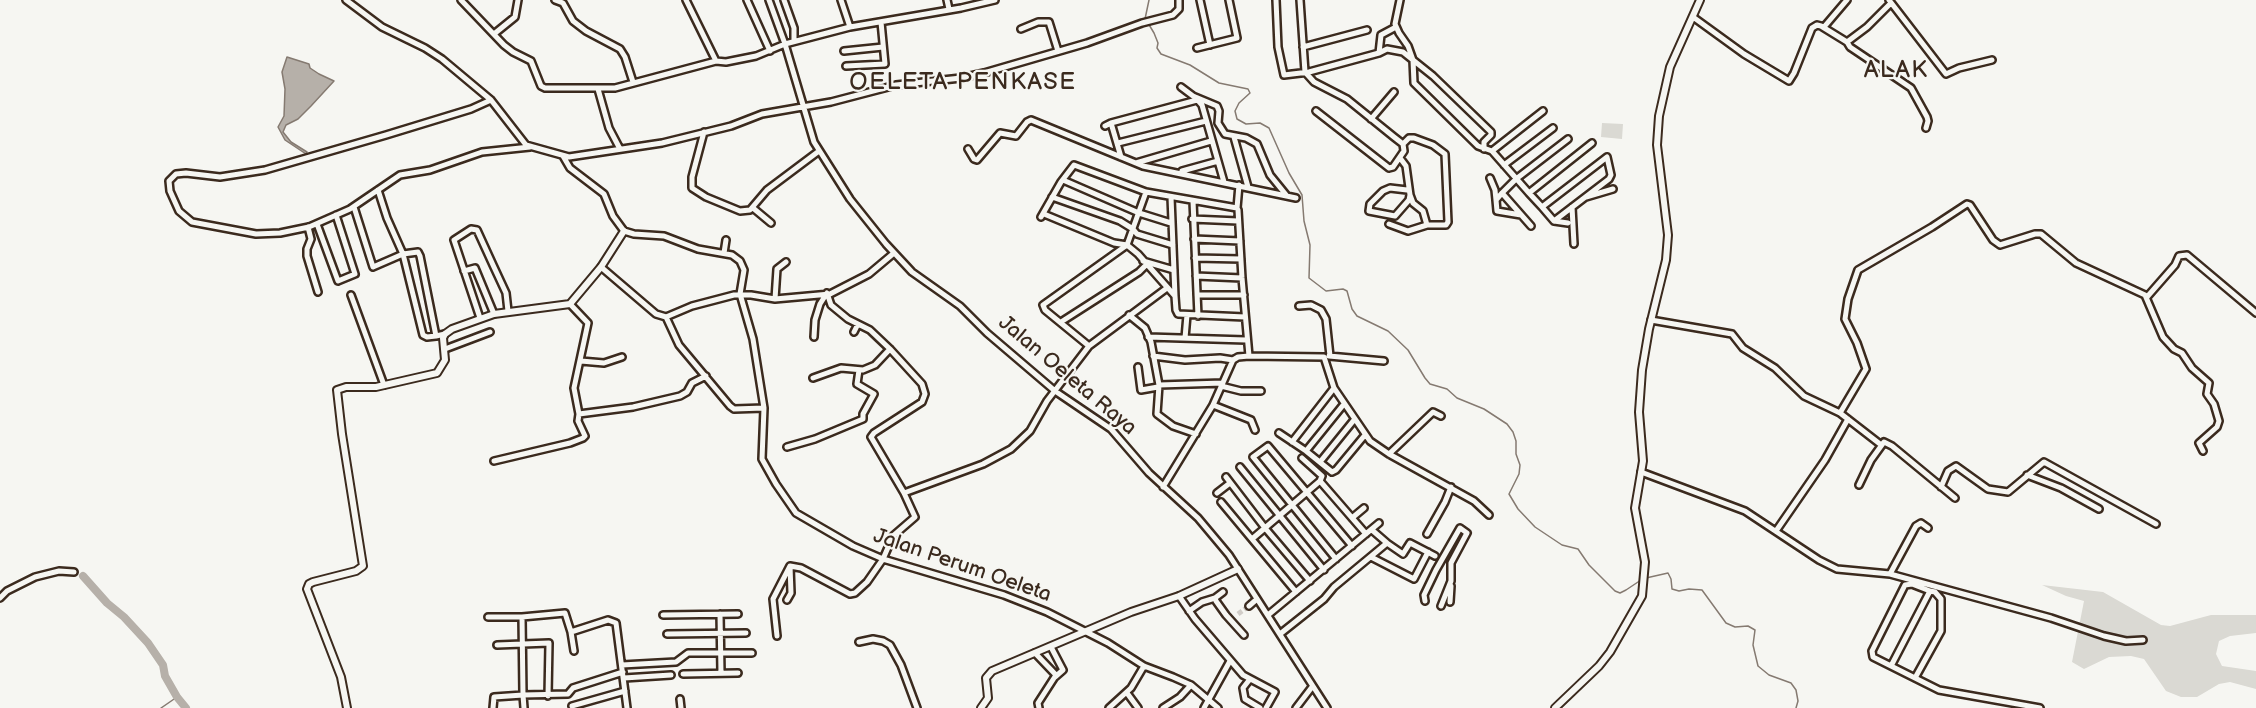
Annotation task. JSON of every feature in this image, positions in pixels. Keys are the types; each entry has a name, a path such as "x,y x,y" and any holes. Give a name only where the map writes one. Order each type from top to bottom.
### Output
{"street":[{"path":"346,0 382,27 435,54 491,100 519,138 530,147"},
{"path":"461,0 513,52 531,61 544,88 598,89 615,88 716,62 736,60 770,51 794,41 850,27 994,0"},
{"path":"494,34 515,17 518,0"},
{"path":"555,0 563,3 573,21 591,35 620,49 633,82"},
{"path":"686,0 716,62"},
{"path":"747,0 770,51"},
{"name":"Jalan Oeleta Raya","path":"769,0 785,44 812,136 850,199 894,253 919,277 960,306 987,333 1055,391 1111,429 1163,487 1198,518 1224,548 1327,708"},
{"path":"784,0 794,28 794,41"},
{"path":"841,0 850,27"},
{"path":"947,0 950,9"},
{"path":"491,100 471,109 287,164 220,177 182,173 173,175 168,181 170,191 179,211 196,224 256,234 280,233 317,224 354,207 400,175 430,170 476,153 530,147 562,156 662,143 730,126 762,114 841,100 896,85 974,75 1176,14 1179,9 1179,0"},
{"path":"1200,0 1210,45"},
{"path":"1197,48 1237,38 1229,0"},
{"path":"1276,0 1278,47 1283,74 1305,72 1393,49 1402,52 1433,76 1491,132 1484,142 1484,149"},
{"path":"1300,0 1305,72 1314,82 1347,99 1403,144 1405,147 1400,158 1392,169 1389,168 1316,111"},
{"path":"1400,0 1396,27 1408,45 1413,60 1414,83 1478,146 1492,152 1554,221 1568,223"},
{"path":"1555,708 1599,666 1610,652 1642,596 1643,541 1635,508 1641,472 1642,446 1639,412 1642,370 1651,320 1666,260 1668,235 1657,144 1659,116 1670,67 1700,0"},
{"path":"1824,27 1847,0"},
{"path":"1847,42 1868,27 1890,2 1946,74 1959,68 1992,60"},
{"path":"1693,17 1738,50 1788,81 1794,74 1812,28 1817,25 1824,27 1911,88 1927,117 1926,128"},
{"path":"846,66 885,64 881,22"},
{"path":"1020,29 1038,22 1049,22 1058,51"},
{"path":"1379,53 1381,35 1396,27"},
{"path":"1303,47 1367,30"},
{"path":"844,51 883,47"},
{"path":"1181,87 1202,105 1224,182"},
{"path":"598,89 609,128 620,149"},
{"path":"1371,119 1394,92"},
{"path":"1121,157 1118,143 1108,124 1195,98 1217,106 1220,128 1225,134 1246,138 1257,144 1270,175 1287,196"},
{"path":"1492,152 1543,111"},
{"path":"968,149 977,160 1000,133 1016,136 1031,120 1136,163 1296,198"},
{"path":"1118,143 1206,121"},
{"path":"1504,165 1553,128"},
{"path":"704,132 692,177 692,188 706,197 744,212 753,208 767,190 819,151"},
{"path":"1234,137 1248,187"},
{"path":"1389,224 1408,231 1427,225 1448,223 1445,153 1422,140 1409,138 1403,144"},
{"path":"1496,200 1516,179 1568,139"},
{"path":"1136,163 1211,141"},
{"path":"1529,193 1592,143"},
{"path":"562,156 570,168 604,194 613,216 624,231 634,234 659,235 698,249 735,256 743,265 744,275 740,294"},
{"path":"1542,207 1607,157 1611,175 1609,179 1554,221"},
{"path":"1400,158 1406,166 1409,200 1395,216 1369,211 1373,201 1383,191 1390,188 1408,192"},
{"path":"1180,172 1218,160"},
{"path":"1175,296 1127,245 1114,243 1042,215 1072,165 1146,192 1237,208"},
{"path":"1490,178 1495,190 1497,211 1521,215"},
{"path":"1063,180 1139,213 1171,223"},
{"path":"1239,186 1237,208 1239,210 1246,340 1249,356"},
{"path":"1586,196 1588,198 1613,189"},
{"path":"378,190 387,218 403,254 425,337 445,334 452,329 494,314 570,304 601,267 624,231"},
{"path":"1089,346 1045,310 1044,303 1127,245 1146,192"},
{"path":"1408,192 1413,203 1423,211 1427,225"},
{"path":"1502,194 1531,226"},
{"path":"1052,197 1120,221 1137,234 1173,245"},
{"path":"1171,197 1176,313 1245,317"},
{"path":"1193,201 1198,316"},
{"path":"1840,413 1866,369 1857,342 1845,319 1848,299 1858,270 1967,204 1998,244 2004,245 2040,234 2072,261 2099,275 2139,290 2146,297 2163,337 2174,349 2182,353 2192,368 2210,383 2207,394 2214,404 2219,422 2217,427 2199,443 2203,451"},
{"path":"354,207 373,267 403,254 418,252 436,336"},
{"path":"1572,207 1574,244"},
{"path":"753,208 771,223"},
{"path":"317,224 338,281 355,274 336,215"},
{"path":"1192,219 1238,221"},
{"path":"308,227 311,239 307,256 318,292"},
{"path":"480,318 454,240 467,230 476,229 506,293 508,311"},
{"path":"1194,239 1240,240"},
{"path":"724,253 726,240"},
{"path":"666,318 709,301 740,294 775,299 836,292 861,279 894,253"},
{"path":"2146,297 2175,265 2179,256 2187,255 2256,314"},
{"path":"1195,258 1241,259"},
{"path":"775,299 777,269 786,262"},
{"path":"1144,263 1174,270"},
{"path":"1061,322 1139,272 1144,263"},
{"path":"601,267 656,314 666,318 679,345 732,408 764,408"},
{"path":"464,272 475,268 494,314"},
{"path":"1196,276 1242,278"},
{"path":"306,284 314,281"},
{"path":"904,493 983,464 1011,449 1030,431 1047,401 1089,346 1167,288"},
{"path":"790,566 801,568 850,594 855,593 867,582 883,559 893,536 915,517 904,493 871,437 922,402 925,394 917,376 870,330 848,319 831,305 827,293"},
{"path":"814,337 815,320 820,304 827,293"},
{"name":"Jalan Perum Oeleta","path":"740,294 751,330 764,408 762,452 764,464 796,513 853,546 883,559 1004,595 1047,612 1108,643 1143,666 1191,685 1218,708"},
{"path":"1197,295 1244,295"},
{"path":"351,296 384,385"},
{"path":"494,461 585,436 578,421 579,414 574,388 588,323 570,304"},
{"path":"1299,306 1315,306 1326,319 1327,356 1334,388 1365,435 1389,454 1474,501 1489,515"},
{"path":"1129,315 1145,328 1148,337 1159,386 1157,414 1173,426 1196,434"},
{"path":"1185,338 1187,315"},
{"path":"1651,320 1731,334 1743,348 1775,368 1804,396 1840,413 1880,444"},
{"path":"854,332 858,324"},
{"path":"445,349 490,332"},
{"path":"347,708 341,677 307,587 313,582 356,571 363,567 336,393 344,387 372,387 437,373 444,363 443,339 445,334"},
{"path":"1148,337 1246,340"},
{"path":"813,378 841,368 859,370 875,365 890,349"},
{"path":"1153,356 1185,360 1220,358 1233,360"},
{"path":"1163,487 1213,405 1233,360 1238,357 1327,356 1384,361"},
{"path":"581,361 604,363 622,357"},
{"path":"1138,367 1141,390 1159,386 1222,385 1241,391 1261,391"},
{"path":"787,447 815,439 863,418 874,394 857,384 859,370"},
{"path":"579,414 633,407 680,396 687,392 692,383 706,376"},
{"path":"1292,442 1334,388"},
{"path":"1306,451 1344,404"},
{"path":"1213,405 1251,420 1255,430"},
{"path":"1389,454 1433,412 1441,416"},
{"path":"1320,462 1354,420"},
{"path":"1776,531 1825,460 1848,420"},
{"path":"1279,433 1306,451 1330,472 1334,471 1365,435"},
{"path":"1859,485 1880,444 1884,442 1892,446 1955,498"},
{"path":"1336,559 1253,457 1269,446 1352,546"},
{"path":"1252,539 1320,481 1322,476 1302,458"},
{"path":"1941,487 1948,471 1953,466 1959,467 1988,489 1999,492 2012,491 2040,463 2045,462 2156,524"},
{"path":"1240,467 1325,569"},
{"path":"1641,472 1745,511 1819,560 1837,569 1890,574 2051,618 2104,636 2143,640"},
{"path":"2027,475 2061,488 2099,509"},
{"path":"1226,477 1310,581"},
{"path":"1320,481 1366,534"},
{"path":"1217,493 1230,483"},
{"path":"1427,534 1451,487"},
{"path":"1221,502 1296,592"},
{"path":"1352,518 1364,508"},
{"path":"1268,615 1379,523"},
{"path":"1890,574 1916,526 1921,523 1928,528"},
{"path":"1425,601 1424,595 1460,528 1467,533 1451,566 1450,602"},
{"path":"1372,530 1403,554 1410,543 1435,556"},
{"path":"1280,634 1324,599 1334,587 1387,543"},
{"path":"1371,557 1414,579 1428,552"},
{"path":"1442,560 1451,566"},
{"path":"787,600 791,593 790,566"},
{"path":"777,636 773,599 790,566"},
{"path":"981,708 987,698 986,680 989,673 1083,632 1155,603 1179,596 1238,570"},
{"path":"0,598 7,591 35,577 60,571 74,572"},
{"path":"1441,606 1451,581"},
{"path":"1915,678 1941,631 1941,599 1930,591 1912,584 1905,585 1871,653 1873,657 1891,666 1915,678 1939,690 2040,708"},
{"path":"1891,666 1930,591"},
{"path":"1189,611 1223,592"},
{"path":"1179,596 1243,675 1275,692 1266,708"},
{"path":"1215,598 1244,635"},
{"path":"1249,606 1257,599"},
{"path":"488,616 522,617 565,613 574,651"},
{"path":"720,614 721,674"},
{"path":"663,615 738,614"},
{"path":"1232,621 1238,614"},
{"path":"522,617 524,708"},
{"path":"571,632 606,620 613,620 617,626 627,708"},
{"path":"667,634 746,633"},
{"path":"859,642 873,639 890,645 901,665 917,708"},
{"path":"496,645 549,643 548,696"},
{"path":"1039,708 1038,703 1054,678 1064,669 1051,647"},
{"path":"622,665 676,662 688,653 752,653"},
{"path":"1035,653 1055,673 1054,678"},
{"path":"1204,708 1230,661"},
{"path":"1109,708 1127,693 1143,666"},
{"path":"683,674 738,673"},
{"path":"493,708 495,697 568,694 572,688 623,675 671,675"},
{"path":"1250,679 1243,688 1245,699 1260,708"},
{"path":"1163,708 1180,697 1191,685"},
{"path":"1296,708 1312,687"},
{"path":"572,706 625,691"},
{"path":"1127,693 1138,708"},
{"path":"681,699 681,708"}],"shaded area":[{"path":"287,57 309,64 310,68 334,81 298,119 286,125 283,132 291,142 307,152 306,154 285,140 278,127 284,116 285,89 282,72"},
{"path":"1602,123 1623,124 1622,139 1601,137"},
{"path":"2042,585 2103,592 2161,625 2170,626 2211,615 2256,615 2256,633 2230,636 2219,641 2216,654 2222,666 2256,671 2256,689 2230,682 2219,684 2197,697 2181,697 2166,691 2144,659 2131,656 2109,657 2084,669 2072,662 2084,601"}],"waterway":[{"path":"1145,19 1149,0"},
{"path":"1148,23 1161,54 1190,65 1219,83 1248,89 1250,93 1239,103 1235,111 1237,119 1246,124 1260,123 1269,128 1289,173 1302,195 1304,221 1310,245 1309,278 1326,291 1343,289 1347,291 1352,309 1357,316 1388,331 1408,350 1430,384 1447,389 1457,398 1484,409 1507,424 1516,441 1516,454 1520,465 1519,474 1509,494 1518,509 1535,527 1562,545 1578,549 1589,565 1615,591 1620,593 1641,580"},
{"path":"1646,578 1668,573 1672,589 1702,590 1726,623 1735,627 1748,626 1755,630 1753,645 1758,666 1769,675 1791,683 1796,690 1798,701 1796,708"},
{"path":"83,576 148,643 163,665 165,676 177,697 186,708"},
{"path":"161,708 177,697"}],"tunnel":[{"path":"1238,614 1249,606"}],"district":[{"name":"ALAK","path":"1896,71"},
{"name":"OELETA PENKASE","path":"963,83"}]}
